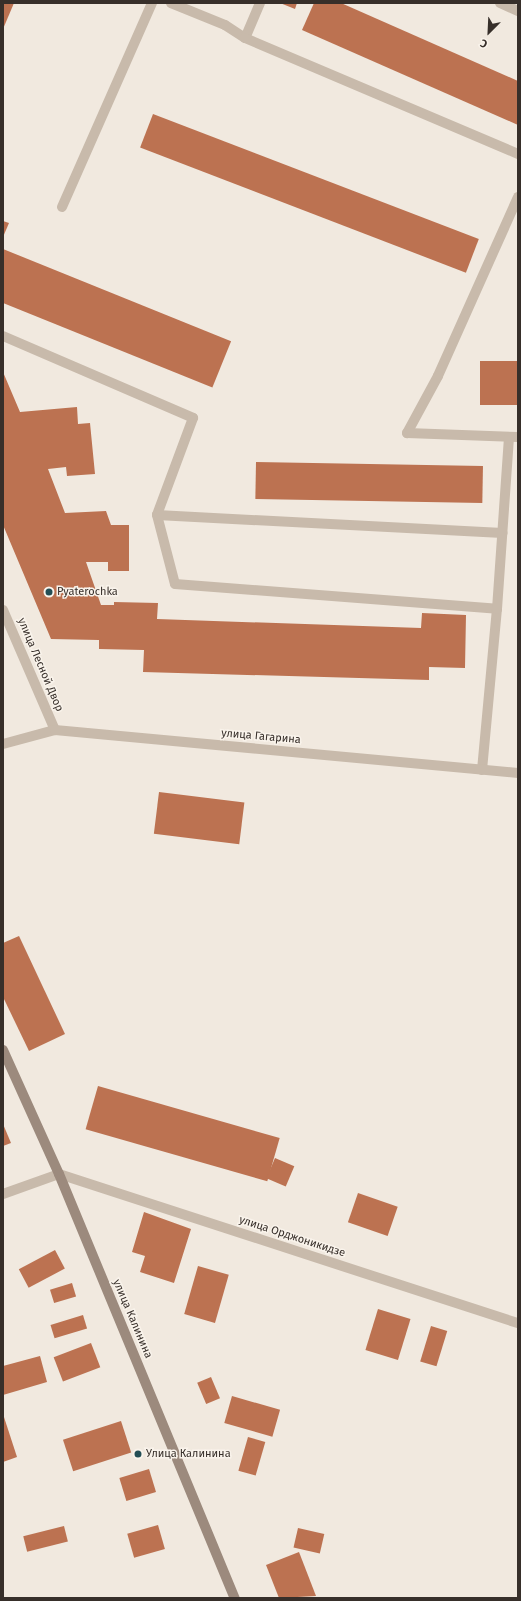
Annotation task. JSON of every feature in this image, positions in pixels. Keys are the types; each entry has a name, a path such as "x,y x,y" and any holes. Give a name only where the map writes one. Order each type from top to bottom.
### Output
{"main road":[{"name":"улица Калинина","path":"3,1050 59,1174 235,1598"}],"street":[{"path":"62,206 152,3"},
{"path":"171,3 225,25 245,38 518,154"},
{"path":"245,38 260,3"},
{"path":"500,3 518,11"},
{"path":"482,770 513,437 407,433 438,376 518,197"},
{"path":"3,336 193,418 157,515 175,584 498,610"},
{"path":"157,515 503,533"},
{"name":"улица Лесной Двор","path":"3,610 55,730"},
{"name":"улица Гагарина","path":"3,744 55,730 518,774"},
{"path":"3,1194 59,1174"},
{"name":"улица Орджоникидзе","path":"59,1174 518,1323"}],"building":[{"path":"3,3 14,3 3,29"},
{"path":"280,3 297,3 295,9"},
{"path":"314,3 341,3 518,81 518,125 302,30"},
{"path":"153,114 479,239 466,273 140,148"},
{"path":"3,221 9,223 3,237"},
{"path":"3,249 231,341 212,388 3,303"},
{"path":"480,361 518,361 518,405 480,405"},
{"path":"3,372 20,412 77,407 78,424 90,423 95,474 67,476 66,467 48,469 65,513 106,511 111,525 129,525 129,571 108,571 108,562 86,562 101,605 114,605 114,602 158,603 157,619 421,628 422,613 466,615 465,668 429,667 429,680 143,672 144,650 99,649 99,640 51,639 3,525"},
{"path":"256,462 483,466 482,503 255,499"},
{"path":"159,792 244,802 239,844 154,834"},
{"path":"19,936 65,1034 29,1051 3,997 3,943"},
{"path":"98,1086 280,1138 267,1181 86,1129"},
{"path":"3,1124 11,1143 3,1146"},
{"path":"275,1158 294,1166 286,1186 266,1178"},
{"path":"358,1193 398,1207 388,1236 348,1222"},
{"path":"144,1212 191,1229 174,1283 140,1272 145,1256 132,1252"},
{"path":"55,1250 65,1269 29,1288 19,1269"},
{"path":"198,1266 229,1275 215,1323 184,1314"},
{"path":"72,1283 76,1296 54,1303 50,1290"},
{"path":"378,1309 411,1319 398,1360 365,1350"},
{"path":"83,1315 87,1328 55,1338 50,1325"},
{"path":"431,1326 447,1331 436,1366 420,1361"},
{"path":"91,1343 100,1367 63,1382 54,1357"},
{"path":"40,1356 47,1382 3,1395 3,1366"},
{"path":"211,1377 220,1398 206,1404 197,1383"},
{"path":"232,1396 280,1410 272,1437 224,1423"},
{"path":"3,1414 17,1457 3,1462"},
{"path":"121,1421 131,1452 73,1471 63,1440"},
{"path":"248,1437 265,1442 256,1476 238,1471"},
{"path":"149,1469 156,1492 126,1501 119,1478"},
{"path":"158,1525 165,1549 134,1558 127,1534"},
{"path":"64,1526 68,1542 27,1552 23,1536"},
{"path":"298,1528 324,1534 320,1554 294,1547"},
{"path":"299,1552 316,1596 279,1598 266,1565"}],"place":[{"name":"Pyaterochka","path":"49,592"},
{"name":"Улица Калинина","path":"138,1454"}]}
